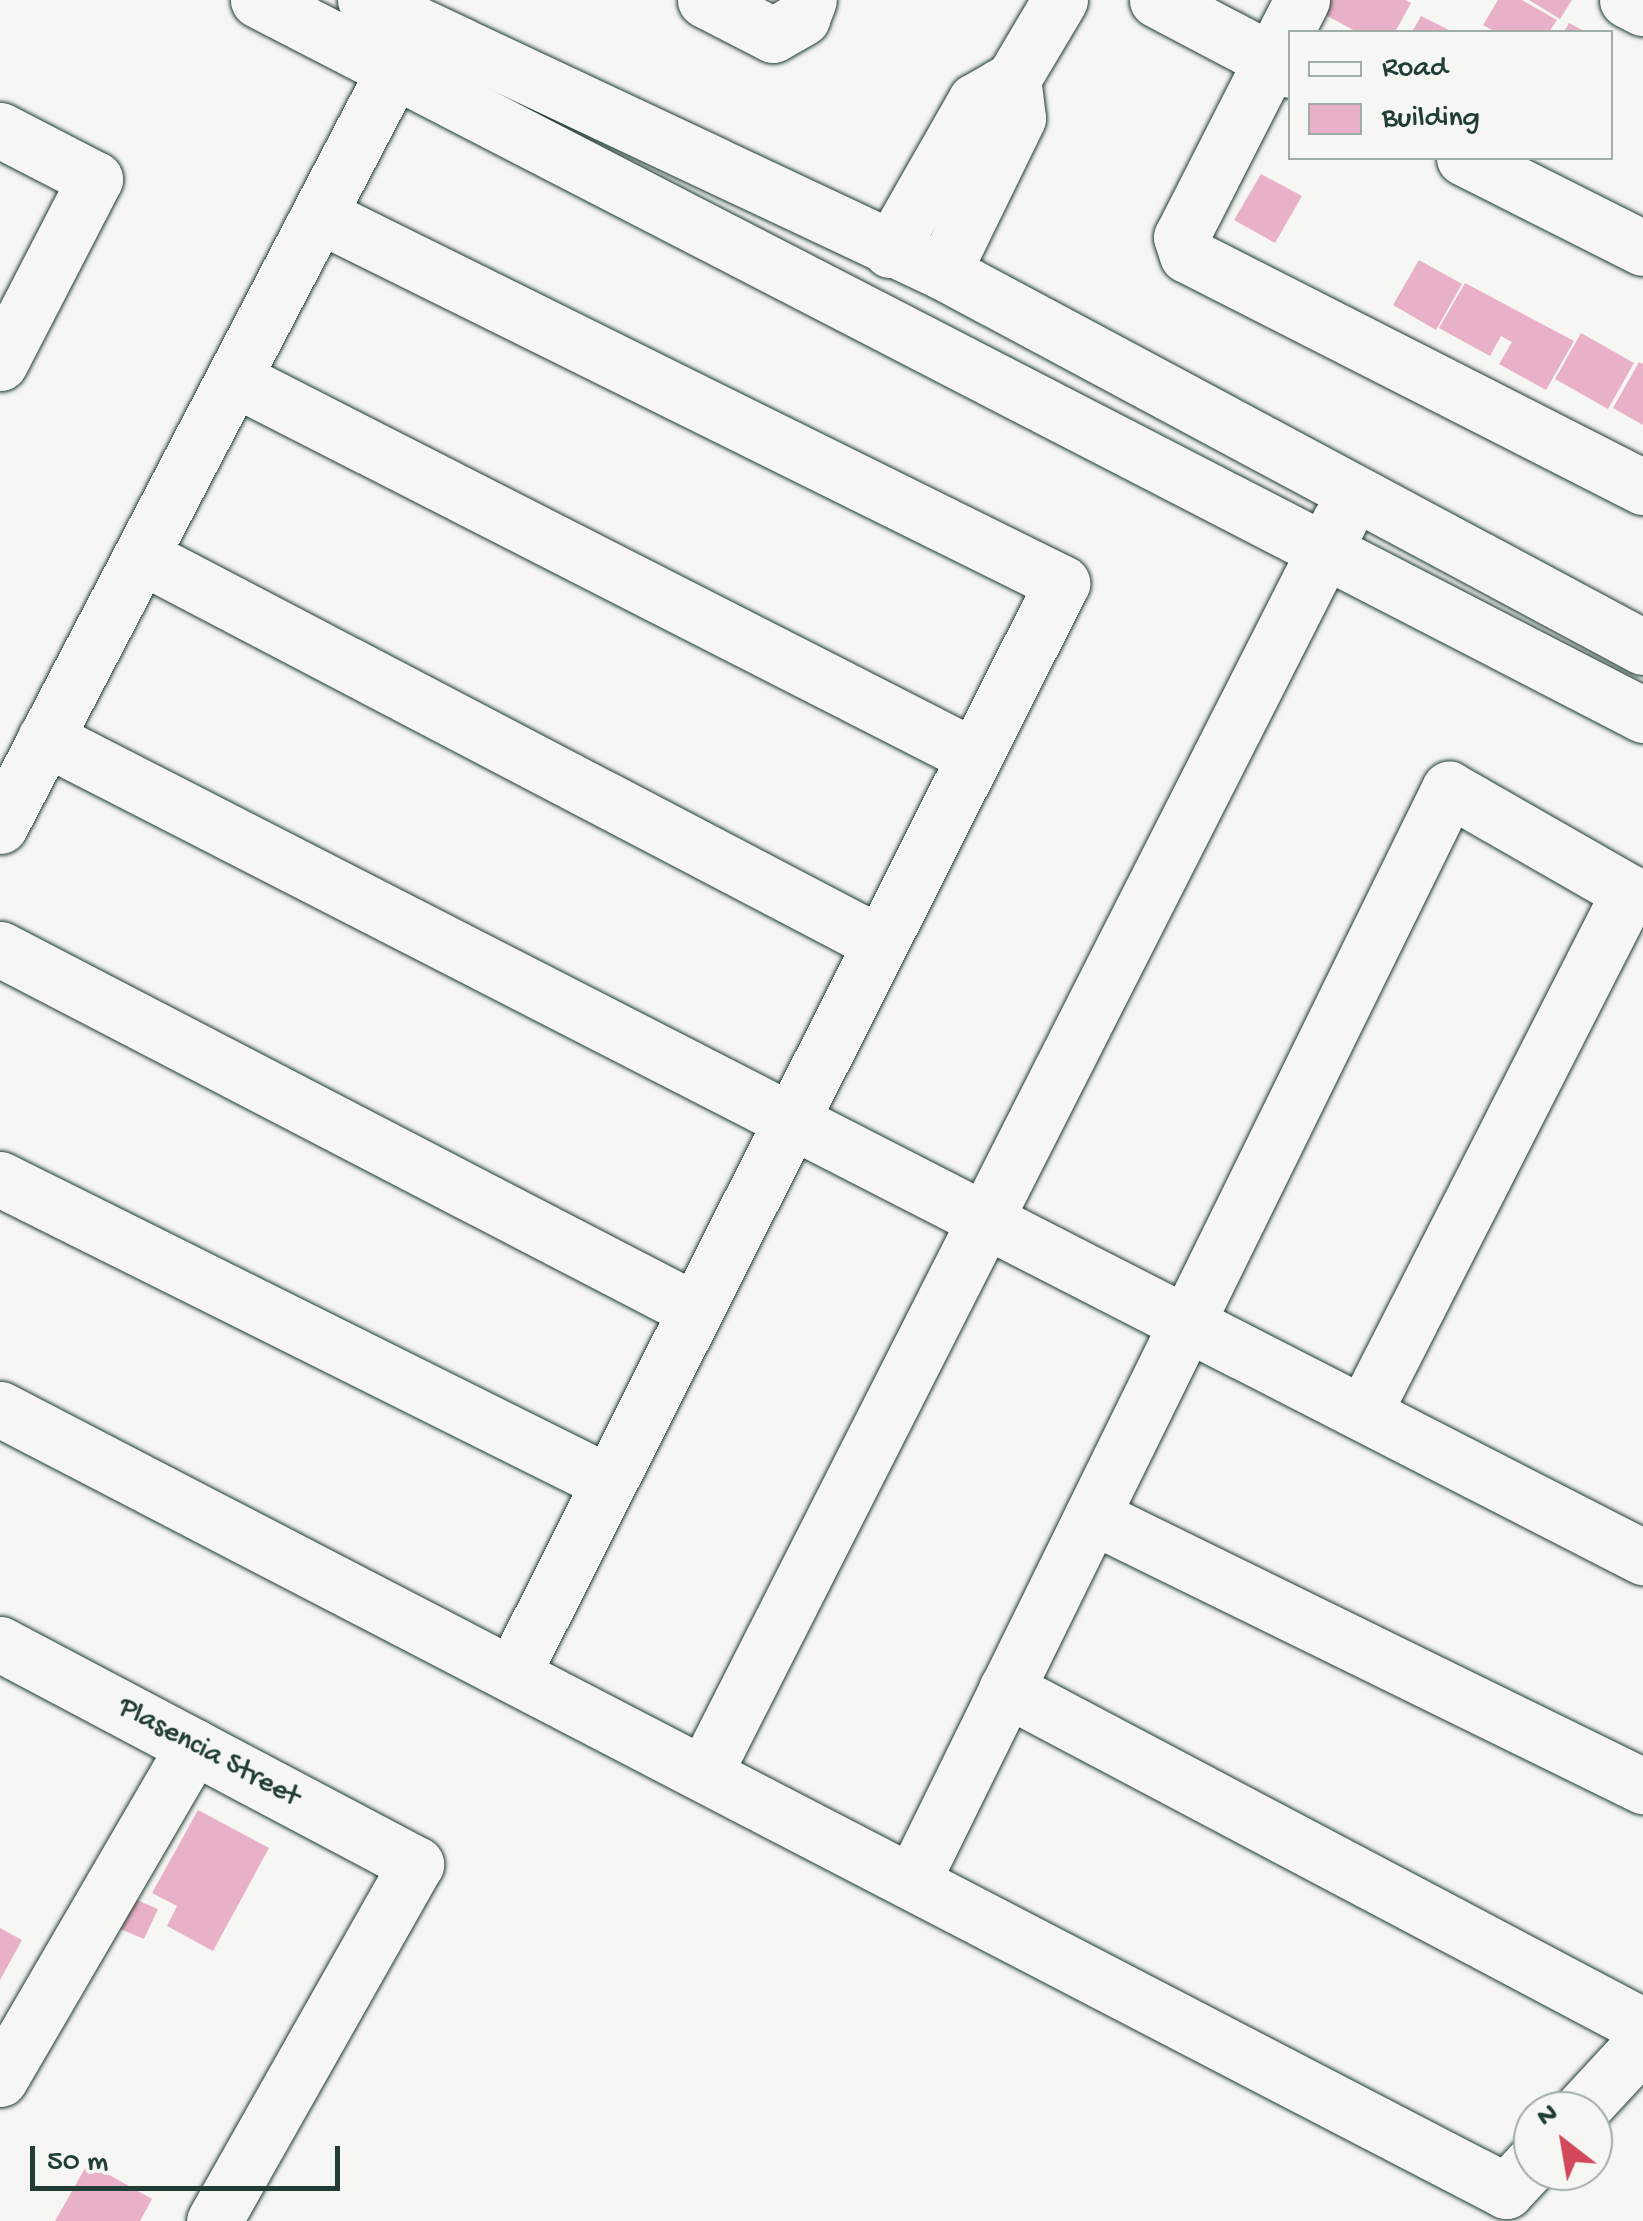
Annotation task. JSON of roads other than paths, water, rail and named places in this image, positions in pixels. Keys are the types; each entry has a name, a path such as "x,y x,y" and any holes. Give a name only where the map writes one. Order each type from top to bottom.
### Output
{"street":[{"path":"258,0 1643,715"},
{"path":"365,0 943,272 1352,496 1643,647"},
{"path":"705,0 772,35 802,18 810,0"},
{"path":"890,250 975,101 1013,79 1060,0"},
{"path":"1157,0 1281,66 1181,237 1187,255 1643,487"},
{"path":"1292,30 1302,0"},
{"path":"1628,0 1643,8"},
{"path":"0,826 323,217 394,70"},
{"path":"943,272 1018,118 1013,79"},
{"path":"0,130 96,179 0,362"},
{"path":"1468,160 1643,248"},
{"path":"323,217 1062,583 515,1669"},
{"path":"235,379 974,756"},
{"path":"706,1770 1352,496"},
{"path":"141,556 880,944"},
{"path":"45,738 788,1124 1643,1556"},
{"path":"913,1880 1449,789 1629,892 1364,1412"},
{"path":"0,948 695,1310"},
{"path":"0,1178 608,1482"},
{"path":"0,1409 515,1669 1506,2191 1513,2183"},
{"path":"1092,1516 1643,1786"},
{"name":"Plasencia Street","path":"0,1644 416,1864 214,2221"},
{"path":"1006,1689 1643,2026"},
{"path":"0,2079 194,1746"},
{"path":"1599,2091 1643,2043"}]}
